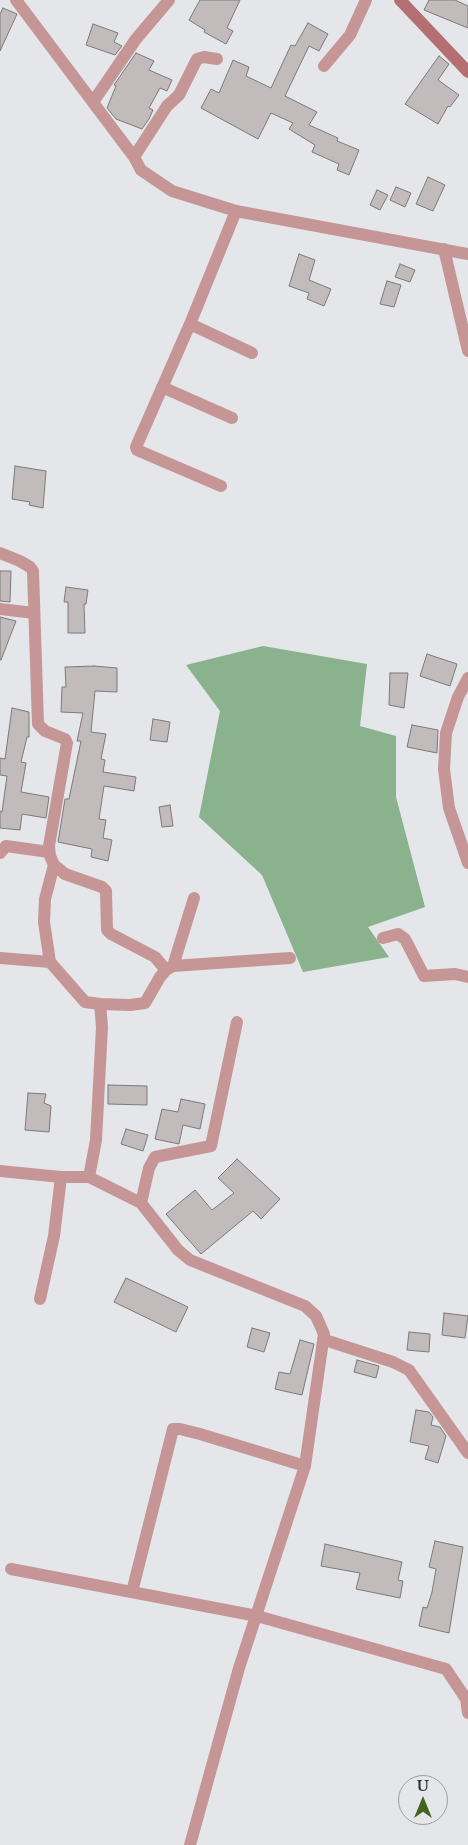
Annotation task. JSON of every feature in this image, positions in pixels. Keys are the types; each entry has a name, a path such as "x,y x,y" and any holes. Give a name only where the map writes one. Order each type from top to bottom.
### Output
{"main road":[{"path":"407,2 468,72"}],"street":[{"path":"16,0 134,157 141,170 172,190 236,211 468,254"},
{"path":"93,102 136,39 170,0"},
{"path":"324,66 350,36 366,0"},
{"path":"134,157 167,106 178,95 197,59 204,57 217,59"},
{"path":"221,486 138,450 136,447 190,324 236,211"},
{"path":"444,249 468,351"},
{"path":"190,324 252,353"},
{"path":"162,387 232,418"},
{"path":"0,553 30,567 32,571 38,724 45,731 65,739 67,743 49,852 54,864 65,874 106,890 107,930 170,968 290,958"},
{"path":"0,609 34,613"},
{"path":"468,678 458,697 446,733 444,769 449,808 468,863"},
{"path":"0,853 6,846 49,852"},
{"path":"54,864 45,899 44,922 50,962 85,1002 130,1005 145,1003 170,968 194,898"},
{"path":"383,938 398,934 405,939 424,976 455,974 468,977"},
{"path":"0,958 50,962"},
{"path":"89,1177 96,1140 102,1027 100,1004"},
{"path":"141,1203 149,1168 155,1157 211,1146 236,1022"},
{"path":"0,1171 61,1177 89,1177 141,1203 178,1250 190,1260 305,1306 316,1316 325,1340 305,1466 239,1668 190,1845"},
{"path":"40,1299 54,1236 61,1177"},
{"path":"325,1340 393,1362 409,1370 468,1453"},
{"path":"132,1592 173,1429 200,1434 305,1466"},
{"path":"11,1569 257,1616 446,1669 466,1699 468,1713"}],"green space":[{"path":"263,646 367,664 360,726 396,736 396,797 425,907 368,927 389,957 303,972 262,875 199,817 220,711 186,665"}],"building":[{"path":"200,0 240,0 227,28 233,31 226,44 204,32 205,30 189,20"},
{"path":"429,0 455,0 468,6 468,28 424,10"},
{"path":"3,8 17,14 0,51 0,14"},
{"path":"308,23 328,34 319,51 309,46 285,96 317,112 309,125 338,138 337,141 359,150 349,175 337,170 339,164 312,152 315,145 289,129 293,123 271,113 258,139 201,108 211,89 219,93 233,60 249,67 246,76 271,88 291,45 295,46"},
{"path":"93,24 118,33 114,42 122,46 115,55 86,45"},
{"path":"136,53 154,61 149,70 172,80 167,91 160,88 149,108 153,110 142,129 116,119 107,108 116,86 114,85"},
{"path":"439,56 449,64 438,80 459,95 450,107 448,106 438,124 405,104"},
{"path":"428,177 445,185 433,211 416,204"},
{"path":"396,187 411,193 405,207 390,200"},
{"path":"377,190 388,195 380,210 370,205"},
{"path":"299,254 315,260 309,280 331,289 324,306 307,299 309,293 289,286"},
{"path":"400,264 415,270 410,282 395,277"},
{"path":"387,281 401,285 394,307 380,304"},
{"path":"15,466 46,471 43,508 29,505 30,502 12,499"},
{"path":"0,571 11,571 10,602 0,601"},
{"path":"66,587 88,590 86,604 84,604 85,633 68,633 68,602 64,602"},
{"path":"0,617 16,621 1,660 0,660"},
{"path":"427,654 457,664 450,686 420,676"},
{"path":"94,666 117,668 117,692 95,691 91,732 106,734 101,759 105,760 103,772 136,777 134,791 104,786 99,819 106,820 103,838 112,840 108,861 91,857 92,849 58,842 65,799 69,799 81,741 77,741 83,713 61,712 62,687 66,687 65,667"},
{"path":"390,673 408,673 404,708 389,705"},
{"path":"12,708 29,712 29,737 27,737 21,762 26,763 21,792 49,797 46,818 22,814 20,830 0,828 0,811 2,812 7,776 0,775 0,758 5,759"},
{"path":"153,719 170,722 167,742 150,740"},
{"path":"412,725 438,730 437,753 407,747"},
{"path":"170,805 173,826 162,827 159,807"},
{"path":"108,1085 147,1086 147,1105 108,1104"},
{"path":"28,1093 46,1094 44,1103 51,1106 49,1132 25,1130"},
{"path":"181,1099 205,1104 200,1129 183,1125 179,1144 155,1139 162,1109 178,1112"},
{"path":"126,1129 148,1135 143,1151 121,1144"},
{"path":"237,1159 280,1199 261,1219 253,1211 201,1254 166,1214 195,1190 212,1210 234,1193 218,1178"},
{"path":"126,1278 188,1307 176,1332 114,1302"},
{"path":"444,1313 468,1316 465,1338 442,1335"},
{"path":"252,1328 270,1333 264,1352 247,1347"},
{"path":"409,1332 430,1334 429,1352 407,1350"},
{"path":"300,1340 314,1344 302,1395 275,1389 279,1372 290,1374"},
{"path":"357,1360 379,1366 376,1378 354,1372"},
{"path":"416,1410 429,1412 433,1417 431,1425 440,1427 446,1436 438,1463 425,1459 429,1446 410,1442"},
{"path":"435,1541 463,1547 449,1633 419,1626 423,1607 427,1608 432,1592 436,1569 429,1567"},
{"path":"325,1544 402,1562 398,1580 403,1581 400,1598 356,1589 360,1573 321,1566"}]}
